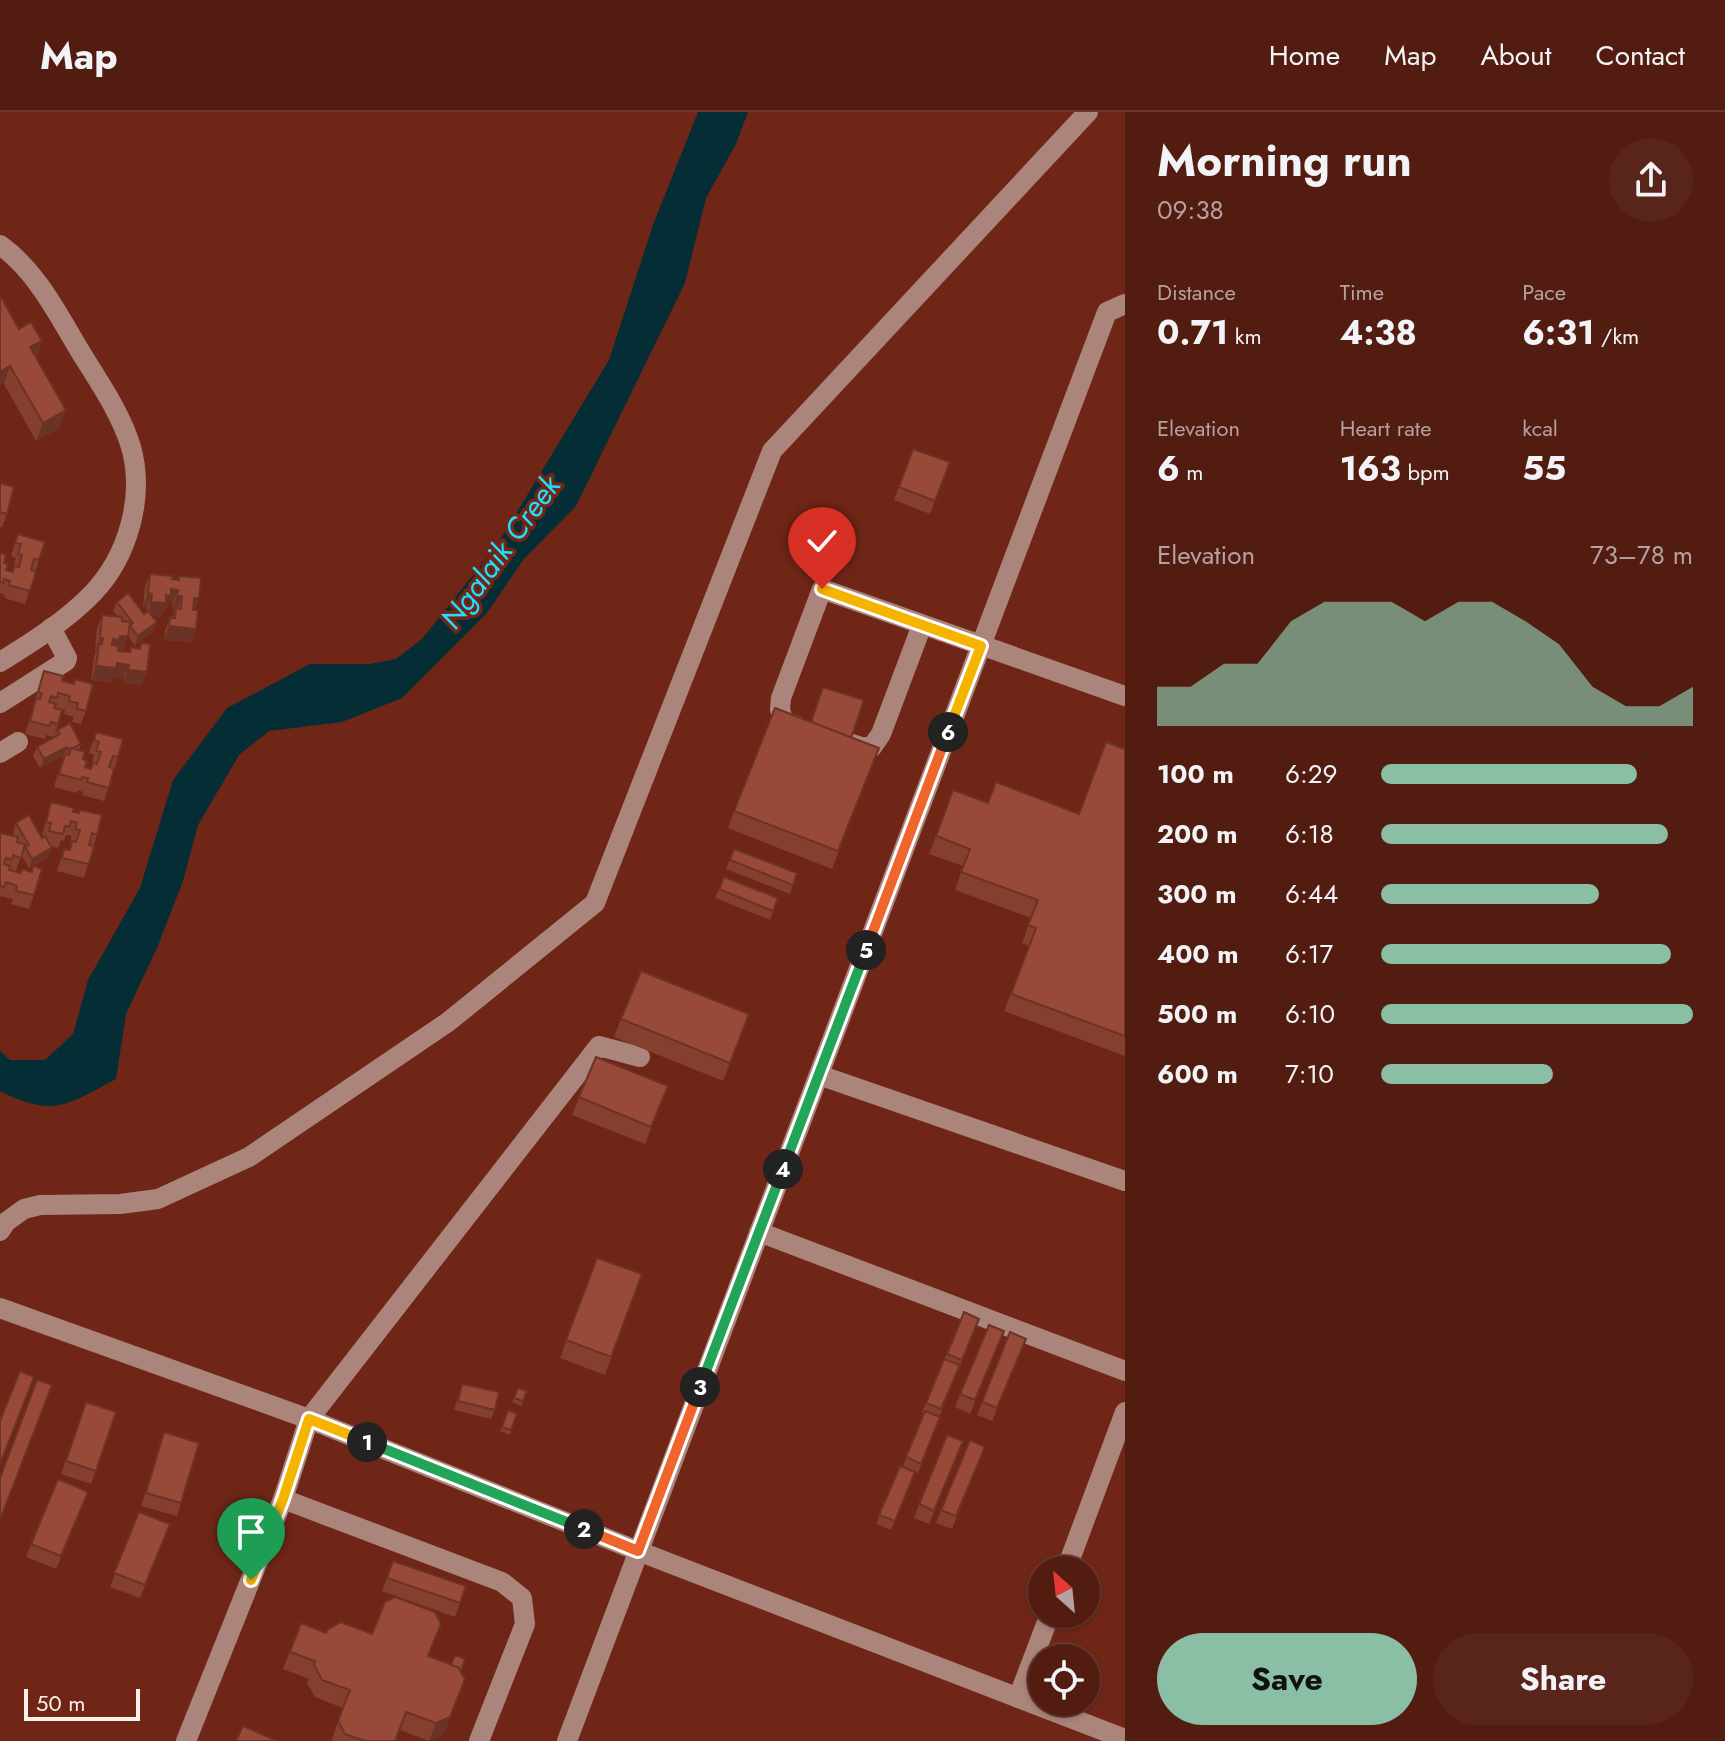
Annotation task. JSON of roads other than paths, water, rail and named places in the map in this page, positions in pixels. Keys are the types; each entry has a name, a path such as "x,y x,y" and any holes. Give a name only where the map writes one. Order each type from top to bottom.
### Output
{"street":[{"path":"0,1231 6,1222 24,1209 40,1205 120,1204 158,1199 249,1157 448,1022 595,903 772,451 1088,112"},
{"path":"0,245 29,271 116,409 131,447 137,478 135,510 110,570 94,592 51,628 0,662"},
{"path":"567,1741 1107,312 1125,304"},
{"path":"922,625 881,734 872,747 861,747 783,721 781,698 822,589 1125,696"},
{"path":"0,703 66,661 51,628"},
{"path":"0,753 18,742"},
{"path":"186,1741 283,1499 309,1419 599,1046 640,1057"},
{"path":"819,1075 1125,1181"},
{"path":"759,1232 1125,1371"},
{"path":"0,1308 309,1419 638,1551 1125,1739"},
{"path":"1071,1556 1125,1412"},
{"path":"283,1499 502,1582 522,1598 525,1624 479,1741"},
{"path":"1018,1698 1045,1628"}],"water":[{"name":"Ngalaik Creek","path":"698,112 748,112 736,144 706,198 685,283 576,506 523,560 487,613 402,698 342,722 269,731 239,755 198,825 183,881 157,948 126,1014 116,1079 60,1105 34,1104 0,1091 0,1051 10,1060 45,1060 73,1034 88,980 140,888 173,780 227,708 310,664 370,664 396,659 422,639 497,545 609,360 654,222"}]}
